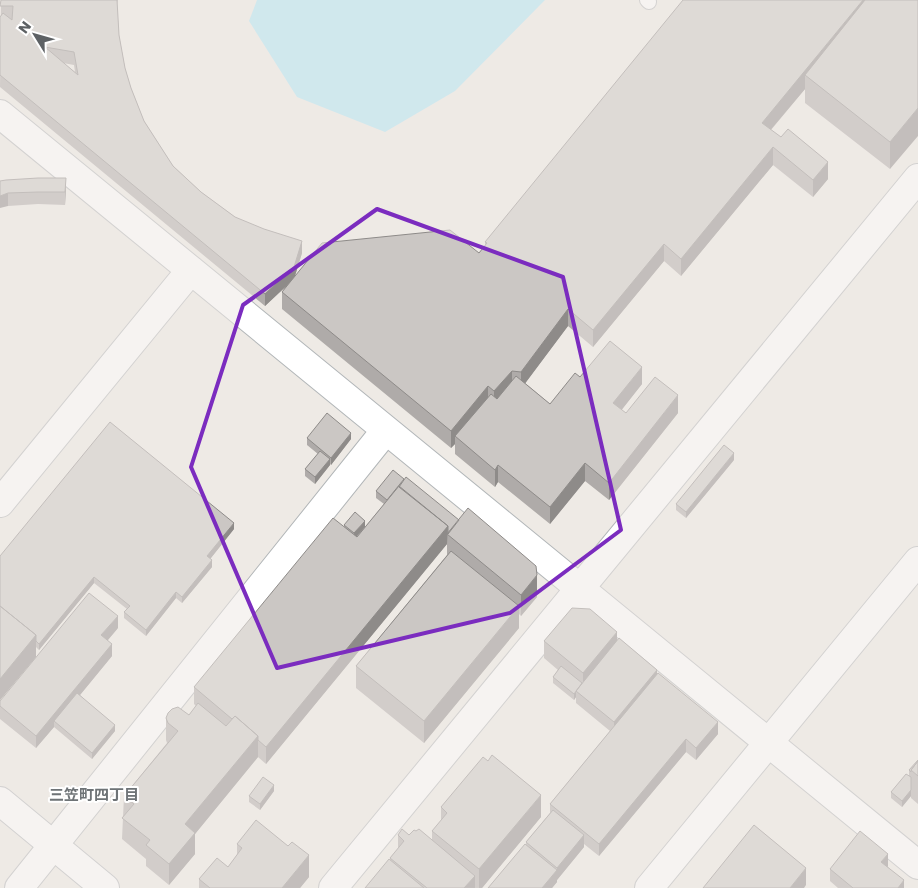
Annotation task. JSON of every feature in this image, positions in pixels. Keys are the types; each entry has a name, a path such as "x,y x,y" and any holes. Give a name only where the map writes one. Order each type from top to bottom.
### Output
{"street":[{"path":"0,114 918,865"},
{"path":"333,888 918,179"},
{"path":"0,503 190,270"},
{"path":"19,888 386,430"},
{"path":"649,888 918,561"},
{"path":"0,801 105,888"}],"highlighted area":[{"path":"377,209 563,277 621,530 510,613 277,668 191,467 243,305"}],"water":[{"path":"257,0 545,0 455,91 385,132 297,97 249,21"}],"building":[{"path":"1,0 117,0 119,35 131,88 144,121 173,166 201,192 235,217 264,229 302,241 294,267 265,294 0,75 0,17 3,13 12,20 13,6 0,6","holes":["45,47 74,52 78,75"]},
{"path":"683,0 863,0 762,123 781,137 788,129 828,162 813,180 773,147 681,259 664,244 593,330 568,309 521,372 512,371 494,391 488,386 451,431 282,292 322,243 450,230 479,253 487,243 485,242"},
{"path":"865,0 918,0 918,108 890,142 805,75"},
{"path":"66,178 65,192 8,193 0,196 0,181"},
{"path":"610,341 642,367 613,403 626,413 655,377 678,395 609,483 585,463 550,507 498,465 495,470 455,436 491,394 497,399 516,376 550,404 575,373 580,377"},
{"path":"327,413 351,433 331,458 307,438"},
{"path":"110,422 234,523 207,556 212,560 182,597 176,592 146,630 124,612 130,606 94,577 39,644 36,641 36,635 0,606 0,556"},
{"path":"724,445 734,453 686,512 676,504"},
{"path":"320,451 330,459 315,477 305,469"},
{"path":"393,470 404,479 387,500 376,491"},
{"path":"406,477 459,520 448,534 448,526 399,487"},
{"path":"399,486 448,526 266,747 258,740 258,736 235,716 232,719 194,687 333,518 357,537"},
{"path":"468,508 536,566 537,575 521,595 447,534"},
{"path":"355,512 365,521 354,533 344,525"},
{"path":"451,551 519,606 424,721 356,666"},
{"path":"89,593 118,616 101,635 112,644 36,736 0,706 0,701"},
{"path":"0,606 36,635 0,679"},
{"path":"572,608 590,609 617,632 583,673 544,641"},
{"path":"619,638 657,670 614,722 576,691"},
{"path":"561,666 582,683 574,694 553,677"},
{"path":"658,673 718,722 696,748 686,739 599,844 550,804"},
{"path":"77,693 115,725 92,753 54,721"},
{"path":"198,703 226,726 235,716 258,736 185,824 195,833 169,864 146,845 150,840 122,818 134,804 124,796 178,731 168,723 166,718 168,713 178,707 189,715"},
{"path":"492,755 541,795 479,869 432,831 447,813 441,807 483,757 488,761"},
{"path":"918,761 918,776 911,770"},
{"path":"906,774 911,777 911,790 902,801 891,792"},
{"path":"263,777 274,785 260,804 249,796"},
{"path":"553,810 584,835 557,868 526,842"},
{"path":"256,820 288,846 292,842 309,855 282,888 210,888 199,879 217,858 228,867 242,848 237,844"},
{"path":"754,825 806,868 790,888 703,888"},
{"path":"402,829 409,835 414,830 419,829 475,876 464,888 427,888 390,858 404,841 398,835"},
{"path":"860,831 888,854 881,862 904,880 898,888 853,888 830,869"},
{"path":"525,844 557,870 542,888 488,888"},
{"path":"389,859 424,888 365,888"}],"district":[{"name":"三笠町四丁目","path":"94,795"}]}
